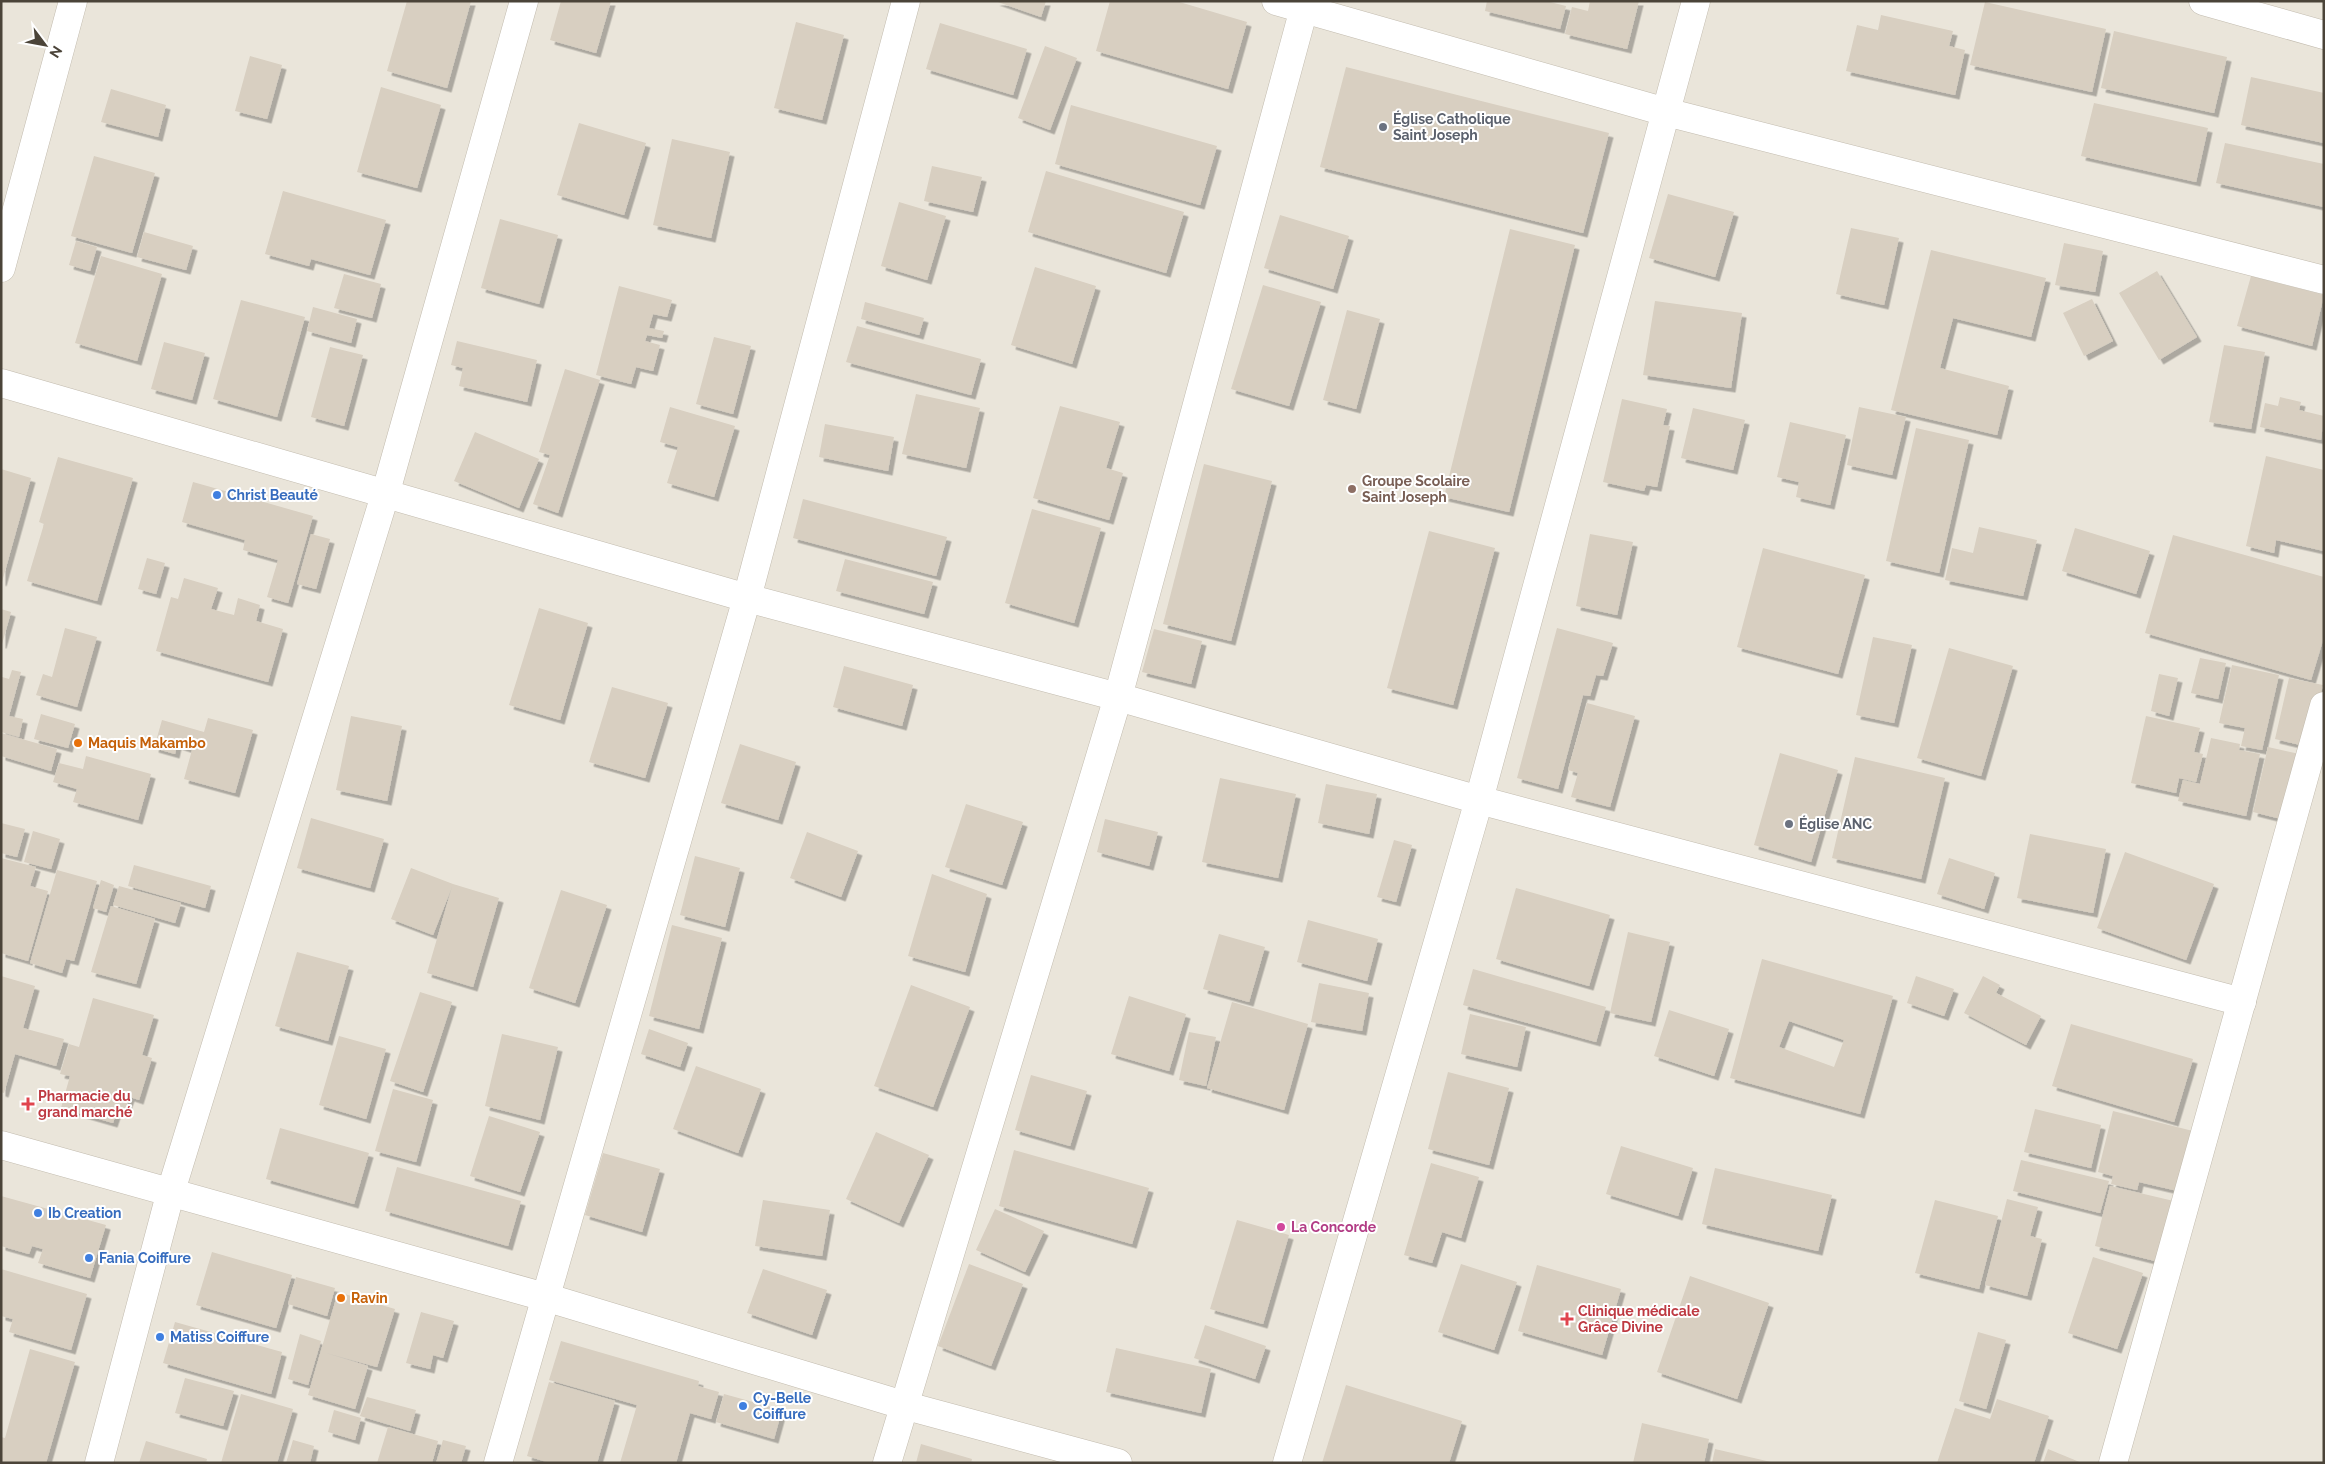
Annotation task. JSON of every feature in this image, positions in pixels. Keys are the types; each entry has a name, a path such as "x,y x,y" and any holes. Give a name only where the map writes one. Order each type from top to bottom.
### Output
{"street":[{"path":"1,268 73,1"},
{"path":"99,1463 171,1191 385,495 524,1"},
{"path":"498,1463 747,598 906,1"},
{"path":"1276,1 1305,5 1666,112 2324,280"},
{"path":"1287,1463 1478,800 1696,1"},
{"path":"2203,1 2324,35"},
{"path":"888,1463 1118,697 1305,5"},
{"path":"1,383 747,598 1118,697 1478,800 2242,1002"},
{"path":"2113,1463 2324,706"},
{"path":"1,1146 171,1191 545,1298 904,1405 1118,1463"}],"shaded area":[{"path":"1,1 2324,1 2324,1463 1,1463"}],"building":[{"path":"407,1 471,1 447,88 387,71"},
{"path":"561,1 611,1 596,53 550,40"},
{"path":"995,1 1046,1 1041,17"},
{"path":"1110,1 1176,1 1247,22 1228,89 1096,51"},
{"path":"1487,1 1546,1 1566,6 1560,29 1485,11"},
{"path":"1590,1 1639,1 1627,49 1565,34 1572,7 1588,11"},
{"path":"1985,2 2106,29 2092,92 1970,65"},
{"path":"1881,15 1953,31 1949,46 1965,50 1955,95 1846,71 1857,25 1878,30"},
{"path":"796,22 844,35 822,120 774,108"},
{"path":"940,23 1027,49 1013,95 926,69"},
{"path":"2114,31 2227,57 2214,113 2101,88"},
{"path":"1045,46 1077,58 1050,130 1018,118"},
{"path":"250,56 282,65 267,119 235,111"},
{"path":"1346,67 1609,133 1583,233 1320,167"},
{"path":"2251,77 2324,93 2324,143 2241,125"},
{"path":"381,87 441,105 417,188 357,172"},
{"path":"111,89 166,105 158,137 101,122"},
{"path":"2094,103 2208,128 2196,182 2081,156"},
{"path":"1071,105 1217,146 1200,205 1055,164"},
{"path":"579,123 646,143 624,215 557,195"},
{"path":"672,139 730,152 711,238 653,225"},
{"path":"2225,143 2324,164 2324,207 2216,183"},
{"path":"94,156 155,173 132,253 71,236"},
{"path":"932,166 982,177 973,212 924,201"},
{"path":"1046,171 1184,212 1166,273 1028,232"},
{"path":"283,191 386,220 370,275 311,259 309,266 265,254"},
{"path":"1668,194 1734,212 1715,277 1649,258"},
{"path":"899,202 946,216 927,280 881,266"},
{"path":"1280,215 1349,236 1333,289 1264,268"},
{"path":"500,219 558,235 539,304 481,288"},
{"path":"1851,228 1899,238 1884,305 1836,294"},
{"path":"1510,229 1575,245 1509,512 1444,497"},
{"path":"144,232 193,246 186,270 137,257"},
{"path":"76,241 97,247 90,271 69,265"},
{"path":"2064,243 2103,251 2095,292 2055,285"},
{"path":"1931,250 2046,278 2031,337 1953,318 1940,368 2009,386 1997,435 1891,410"},
{"path":"101,256 162,274 137,361 75,343"},
{"path":"1035,267 1096,286 1072,364 1011,345"},
{"path":"2157,271 2197,337 2159,360 2119,293"},
{"path":"344,274 381,284 372,318 334,308"},
{"path":"2251,276 2324,295 2312,346 2237,326"},
{"path":"1263,285 1321,302 1289,406 1231,389"},
{"path":"619,286 672,300 667,317 653,314 649,328 664,331 662,338 647,335 645,341 660,345 653,371 636,367 631,384 596,375"},
{"path":"2092,299 2113,341 2084,356 2063,313"},
{"path":"241,300 305,317 277,417 213,399"},
{"path":"1655,301 1742,313 1731,388 1643,375"},
{"path":"865,302 924,318 919,335 861,319"},
{"path":"313,307 357,319 351,343 307,331"},
{"path":"1347,310 1380,319 1356,409 1323,400"},
{"path":"857,326 981,359 971,395 846,362"},
{"path":"714,337 751,346 733,414 696,404"},
{"path":"457,341 537,360 527,402 459,386 463,368 451,365"},
{"path":"164,342 205,353 192,400 151,389"},
{"path":"2224,345 2265,352 2251,429 2209,422"},
{"path":"330,347 363,355 344,426 311,417"},
{"path":"565,369 600,380 558,513 533,504 550,455 539,452"},
{"path":"916,394 980,408 966,468 902,454"},
{"path":"2280,397 2301,402 2299,410 2324,416 2321,440 2260,427 2265,403 2278,406"},
{"path":"1622,399 1667,409 1663,425 1670,426 1657,487 1646,485 1644,491 1603,482"},
{"path":"1060,406 1120,422 1106,468 1123,473 1109,520 1033,498"},
{"path":"670,407 735,426 714,497 667,483 678,447 660,442"},
{"path":"1859,407 1906,417 1892,475 1847,465"},
{"path":"1693,408 1745,420 1733,470 1681,458"},
{"path":"1790,422 1846,435 1830,505 1796,497 1799,482 1777,477"},
{"path":"825,424 894,437 888,471 819,457"},
{"path":"1916,428 1969,440 1939,573 1886,561"},
{"path":"475,432 539,459 519,508 454,481"},
{"path":"2266,456 2324,470 2324,551 2276,540 2274,553 2246,546"},
{"path":"58,457 133,478 97,601 27,581 44,524 39,522"},
{"path":"1204,464 1272,481 1231,641 1163,624"},
{"path":"1,469 31,478 2,582 1,581"},
{"path":"193,482 313,516 288,603 267,597 278,560 243,550 245,540 182,522"},
{"path":"803,499 947,537 936,576 793,538"},
{"path":"1032,509 1101,528 1074,623 1005,603"},
{"path":"1979,527 2037,540 2023,596 1945,580 1952,548 1973,553"},
{"path":"2075,528 2150,551 2136,594 2062,571"},
{"path":"1429,531 1495,548 1453,705 1387,688"},
{"path":"311,534 330,539 316,589 297,584"},
{"path":"1590,534 1633,542 1617,615 1576,606"},
{"path":"2173,535 2324,577 2324,637 2311,680 2145,633"},
{"path":"1763,548 1865,575 1838,674 1737,647"},
{"path":"147,558 165,563 156,594 138,589"},
{"path":"845,559 933,582 924,614 836,591"},
{"path":"184,578 218,588 211,609 234,615 238,598 260,605 256,621 283,629 268,682 156,651 171,597 178,599"},
{"path":"539,608 588,623 560,720 509,705"},
{"path":"1,609 11,612 2,644 1,644"},
{"path":"65,628 97,637 77,707 36,695 43,674 52,677"},
{"path":"1557,628 1613,643 1603,676 1596,675 1590,696 1583,695 1558,789 1517,778"},
{"path":"1154,629 1202,641 1191,684 1142,672"},
{"path":"1873,637 1912,645 1894,723 1856,715"},
{"path":"1949,648 2013,666 1981,776 1917,758"},
{"path":"2200,658 2226,663 2218,699 2191,693"},
{"path":"2232,665 2279,675 2262,750 2241,746 2245,728 2219,723"},
{"path":"844,666 913,685 902,726 833,707"},
{"path":"12,670 21,672 9,716 23,719 19,737 1,732 1,682 2,677 9,679"},
{"path":"2159,674 2178,678 2169,716 2151,711"},
{"path":"2289,678 2323,685 2309,747 2275,739"},
{"path":"612,687 668,703 645,778 589,762"},
{"path":"1587,703 1635,716 1610,807 1571,797 1578,773 1568,770"},
{"path":"41,714 75,724 68,748 34,739"},
{"path":"351,716 402,726 387,801 336,790"},
{"path":"2146,716 2200,728 2194,752 2203,754 2196,782 2179,778 2176,793 2131,783"},
{"path":"208,718 253,730 235,793 184,779 192,750 177,745 175,754 154,748 162,720 204,732"},
{"path":"1,733 57,749 51,771 1,756"},
{"path":"2211,738 2240,744 2239,750 2260,754 2246,816 2178,801 2183,780 2200,784"},
{"path":"740,744 796,762 778,820 721,803"},
{"path":"2268,747 2304,755 2289,821 2253,812"},
{"path":"1780,753 1838,770 1811,862 1754,845"},
{"path":"86,756 151,774 138,820 73,802 77,789 53,782 59,763 83,769"},
{"path":"1855,757 1945,778 1921,879 1832,858"},
{"path":"1220,778 1296,794 1278,878 1202,862"},
{"path":"1326,784 1377,794 1369,834 1318,823"},
{"path":"966,804 1023,822 1002,885 945,867"},
{"path":"311,818 384,839 370,888 297,868"},
{"path":"1105,819 1158,832 1149,866 1097,852"},
{"path":"1,823 25,829 17,857 1,853"},
{"path":"33,831 60,839 51,869 24,862"},
{"path":"807,832 858,851 841,897 790,878"},
{"path":"2030,834 2106,849 2093,913 2017,898"},
{"path":"1394,840 1412,845 1396,902 1377,897"},
{"path":"2125,852 2214,884 2186,960 2097,928"},
{"path":"695,856 740,868 725,927 680,915"},
{"path":"1,858 36,867 30,886 48,891 28,961 1,953"},
{"path":"1949,858 1995,873 1984,909 1937,894"},
{"path":"134,865 211,886 205,908 128,886"},
{"path":"411,868 453,884 499,898 473,987 427,973 452,887 433,935 391,919"},
{"path":"57,870 97,881 74,961 66,959 62,973 30,963"},
{"path":"932,874 987,894 965,972 908,956"},
{"path":"101,880 114,885 106,912 93,908"},
{"path":"119,886 181,903 175,923 113,905"},
{"path":"1516,888 1610,915 1589,986 1496,959"},
{"path":"561,890 607,905 575,1003 529,988"},
{"path":"111,906 155,919 136,984 91,972"},
{"path":"1308,920 1378,939 1367,981 1297,962"},
{"path":"672,925 722,938 699,1029 649,1016"},
{"path":"1628,932 1670,942 1651,1022 1610,1013"},
{"path":"1219,934 1265,947 1249,1002 1203,989"},
{"path":"297,952 349,966 328,1041 275,1026"},
{"path":"1762,959 1893,996 1860,1114 1730,1078","holes":["1789,1021 1844,1040 1834,1067 1779,1047"]},
{"path":"1473,969 1606,1007 1596,1042 1463,1005"},
{"path":"1,976 35,986 23,1028 64,1039 56,1066 15,1054 4,1093 1,1092"},
{"path":"1916,976 1954,989 1944,1016 1907,1003"},
{"path":"1983,976 2000,985 1996,993 2041,1016 2026,1045 1964,1013"},
{"path":"1319,983 1369,993 1362,1031 1311,1022"},
{"path":"911,985 970,1007 933,1107 874,1086"},
{"path":"420,992 452,1002 423,1092 390,1081"},
{"path":"1129,996 1186,1014 1169,1071 1111,1054"},
{"path":"93,998 154,1015 142,1055 152,1058 139,1100 130,1097 125,1111 118,1108 113,1123 61,1108 70,1076 60,1074 69,1044 79,1047"},
{"path":"1232,1002 1308,1024 1284,1110 1207,1088"},
{"path":"1669,1010 1729,1029 1714,1076 1654,1056"},
{"path":"1470,1014 1526,1027 1517,1067 1461,1054"},
{"path":"2071,1024 2193,1059 2174,1122 2052,1086"},
{"path":"649,1029 688,1043 680,1067 641,1054"},
{"path":"1189,1032 1216,1037 1206,1086 1179,1080"},
{"path":"502,1034 558,1047 540,1120 485,1106"},
{"path":"339,1036 386,1049 366,1119 319,1105"},
{"path":"696,1066 761,1089 738,1153 673,1129"},
{"path":"1448,1072 1509,1088 1489,1165 1428,1149"},
{"path":"1031,1075 1087,1091 1070,1146 1015,1130"},
{"path":"393,1089 433,1100 416,1162 375,1151"},
{"path":"2035,1109 2101,1125 2091,1168 2024,1152"},
{"path":"2113,1111 2197,1132 2182,1192 2139,1182 2137,1190 2111,1184 2113,1176 2098,1172"},
{"path":"489,1116 540,1132 520,1192 470,1176"},
{"path":"280,1128 369,1153 354,1204 266,1179"},
{"path":"876,1132 929,1155 899,1223 846,1199"},
{"path":"1621,1146 1693,1168 1678,1216 1606,1194"},
{"path":"1014,1150 1149,1188 1132,1244 999,1206"},
{"path":"603,1153 660,1169 642,1232 585,1215"},
{"path":"2021,1160 2109,1181 2100,1213 2013,1191"},
{"path":"1431,1163 1479,1177 1461,1238 1442,1232 1432,1263 1404,1255"},
{"path":"397,1167 521,1201 508,1246 385,1211"},
{"path":"1715,1168 1832,1195 1818,1251 1702,1224"},
{"path":"2110,1186 2178,1202 2163,1263 2095,1246"},
{"path":"1,1196 106,1225 90,1278 38,1263 43,1249 32,1246 29,1254 1,1246"},
{"path":"2007,1199 2038,1207 2030,1236 2042,1239 2027,1296 1985,1285"},
{"path":"763,1200 830,1210 822,1256 755,1246"},
{"path":"1935,1200 1998,1216 1979,1289 1915,1273"},
{"path":"995,1209 1044,1231 1025,1272 976,1250"},
{"path":"1237,1220 1289,1235 1263,1324 1210,1309"},
{"path":"212,1252 292,1275 276,1328 196,1305"},
{"path":"2093,1257 2143,1273 2117,1349 2068,1333"},
{"path":"969,1264 1023,1284 991,1366 938,1346"},
{"path":"1461,1264 1517,1282 1494,1350 1438,1332"},
{"path":"1537,1265 1621,1289 1602,1355 1518,1331"},
{"path":"1,1269 87,1294 71,1350 9,1332 13,1319 1,1316"},
{"path":"763,1269 827,1290 812,1335 747,1313"},
{"path":"1690,1276 1769,1303 1737,1399 1657,1372"},
{"path":"296,1277 335,1288 327,1316 288,1304"},
{"path":"338,1292 395,1309 377,1367 326,1353 368,1366 355,1409 308,1395"},
{"path":"421,1312 454,1321 443,1358 433,1355 430,1369 406,1363"},
{"path":"175,1322 282,1352 271,1394 163,1363"},
{"path":"1205,1325 1266,1346 1255,1379 1194,1358"},
{"path":"1978,1332 2006,1340 1986,1409 1959,1401"},
{"path":"300,1334 321,1341 308,1385 288,1379"},
{"path":"561,1341 699,1381 698,1386 719,1392 711,1419 690,1413 676,1463 620,1463 637,1405 549,1380"},
{"path":"1116,1348 1211,1369 1201,1413 1106,1392"},
{"path":"30,1349 75,1362 46,1463 1,1463 1,1437 5,1438"},
{"path":"185,1378 234,1391 223,1426 175,1413"},
{"path":"549,1382 615,1401 597,1463 550,1463 527,1456"},
{"path":"1346,1385 1462,1421 1449,1463 1322,1463"},
{"path":"241,1394 293,1409 277,1463 221,1463"},
{"path":"724,1394 782,1410 774,1439 716,1422"},
{"path":"367,1397 416,1410 410,1431 360,1416"},
{"path":"1997,1399 2049,1416 2034,1463 1937,1463 1955,1408 1990,1419"},
{"path":"334,1410 361,1418 355,1440 328,1432"},
{"path":"1642,1423 1709,1439 1704,1463 1633,1463"},
{"path":"388,1427 438,1441 432,1463 377,1463"},
{"path":"293,1440 314,1446 310,1463 286,1463"},
{"path":"443,1440 466,1446 461,1463 436,1463"},
{"path":"146,1441 207,1459 206,1463 139,1463"},
{"path":"921,1444 972,1459 971,1463 916,1463"},
{"path":"1715,1449 1771,1462 1771,1463 1712,1463"},
{"path":"2048,1449 2082,1463 2043,1463"}],"place":[{"name":"Église Catholique Saint Joseph","path":"1383,127"},
{"name":"Groupe Scolaire Saint Joseph","path":"1352,489"},
{"name":"Christ Beauté","path":"217,495"},
{"name":"Maquis Makambo","path":"78,743"},
{"name":"Église ANC","path":"1789,824"},
{"name":"Pharmacie du grand marché","path":"28,1104"},
{"name":"Ib Creation","path":"38,1213"},
{"name":"La Concorde","path":"1281,1227"},
{"name":"Fania Coiffure","path":"89,1258"},
{"name":"Ravin","path":"341,1298"},
{"name":"Clinique médicale Grâce Divine","path":"1567,1319"},
{"name":"Matiss Coiffure","path":"160,1337"},
{"name":"Cy-Belle Coiffure","path":"743,1406"}]}
